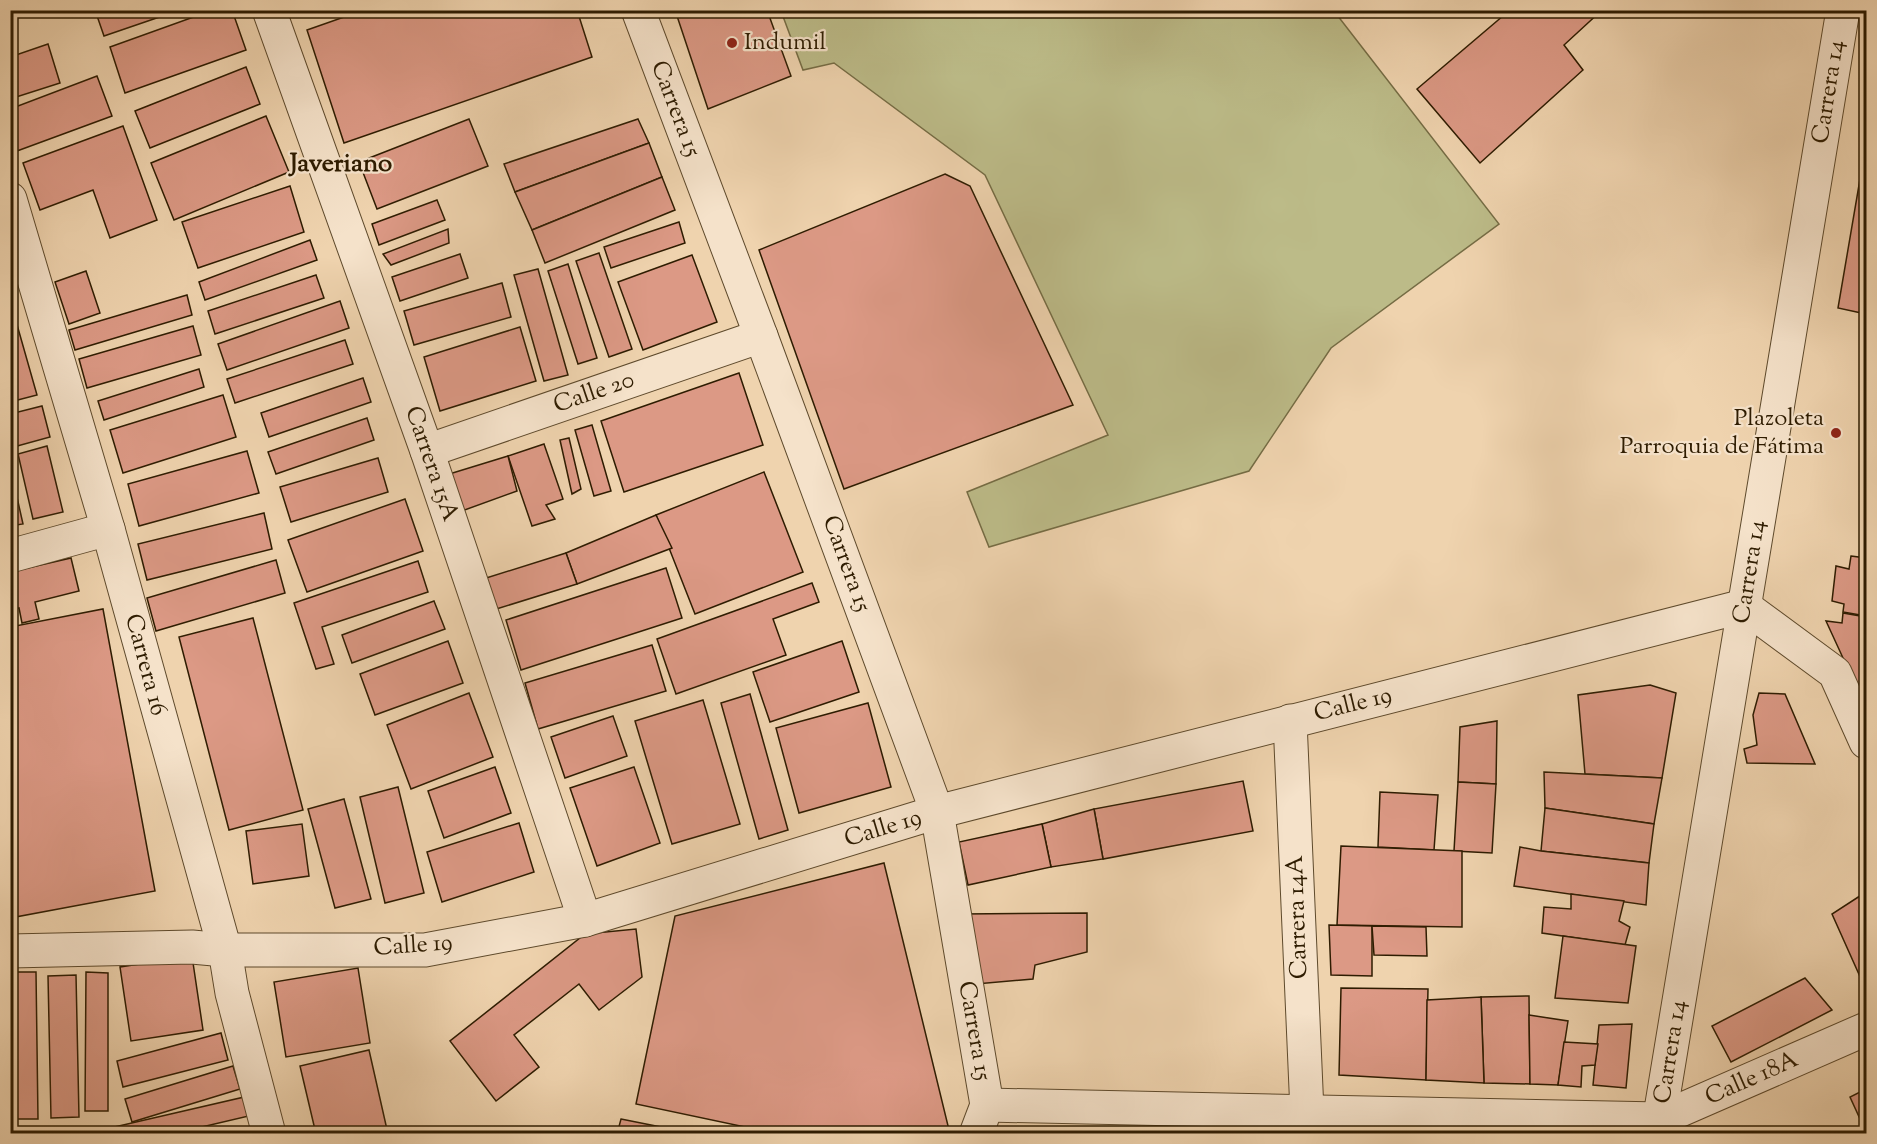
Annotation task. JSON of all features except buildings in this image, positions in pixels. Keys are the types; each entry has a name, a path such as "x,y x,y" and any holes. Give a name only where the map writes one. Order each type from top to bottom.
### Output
{"street":[{"name":"Carrera 15A","path":"269,10 427,451 585,920"},
{"name":"Carrera 15","path":"638,10 937,812 981,1119"},
{"name":"Carrera 14","path":"1659,1126 1843,10"},
{"name":"Carrera 16","path":"10,199 108,529 225,950 232,993 269,1134"},
{"name":"Calle 20","path":"427,451 761,336"},
{"path":"10,555 108,529"},
{"name":"Calle 19","path":"10,951 192,947 225,950 425,950 585,920 937,812 1744,606"},
{"path":"1744,606 1835,673 1866,742"},
{"name":"Carrera 14A","path":"1290,721 1307,1112"},
{"name":"Calle 18A","path":"981,1119 1307,1112 1659,1126 1866,1029"}],"shaded area":[{"path":"781,11 1334,11 1499,224 1331,348 1249,471 989,547 967,492 1108,435 985,175 834,63 803,70"}],"place":[{"name":"Indumil","path":"732,43"},
{"name":"Plazoleta Parroquia de Fátima","path":"1836,433"}],"district":[{"name":"Javeriano","path":"341,164"}]}
